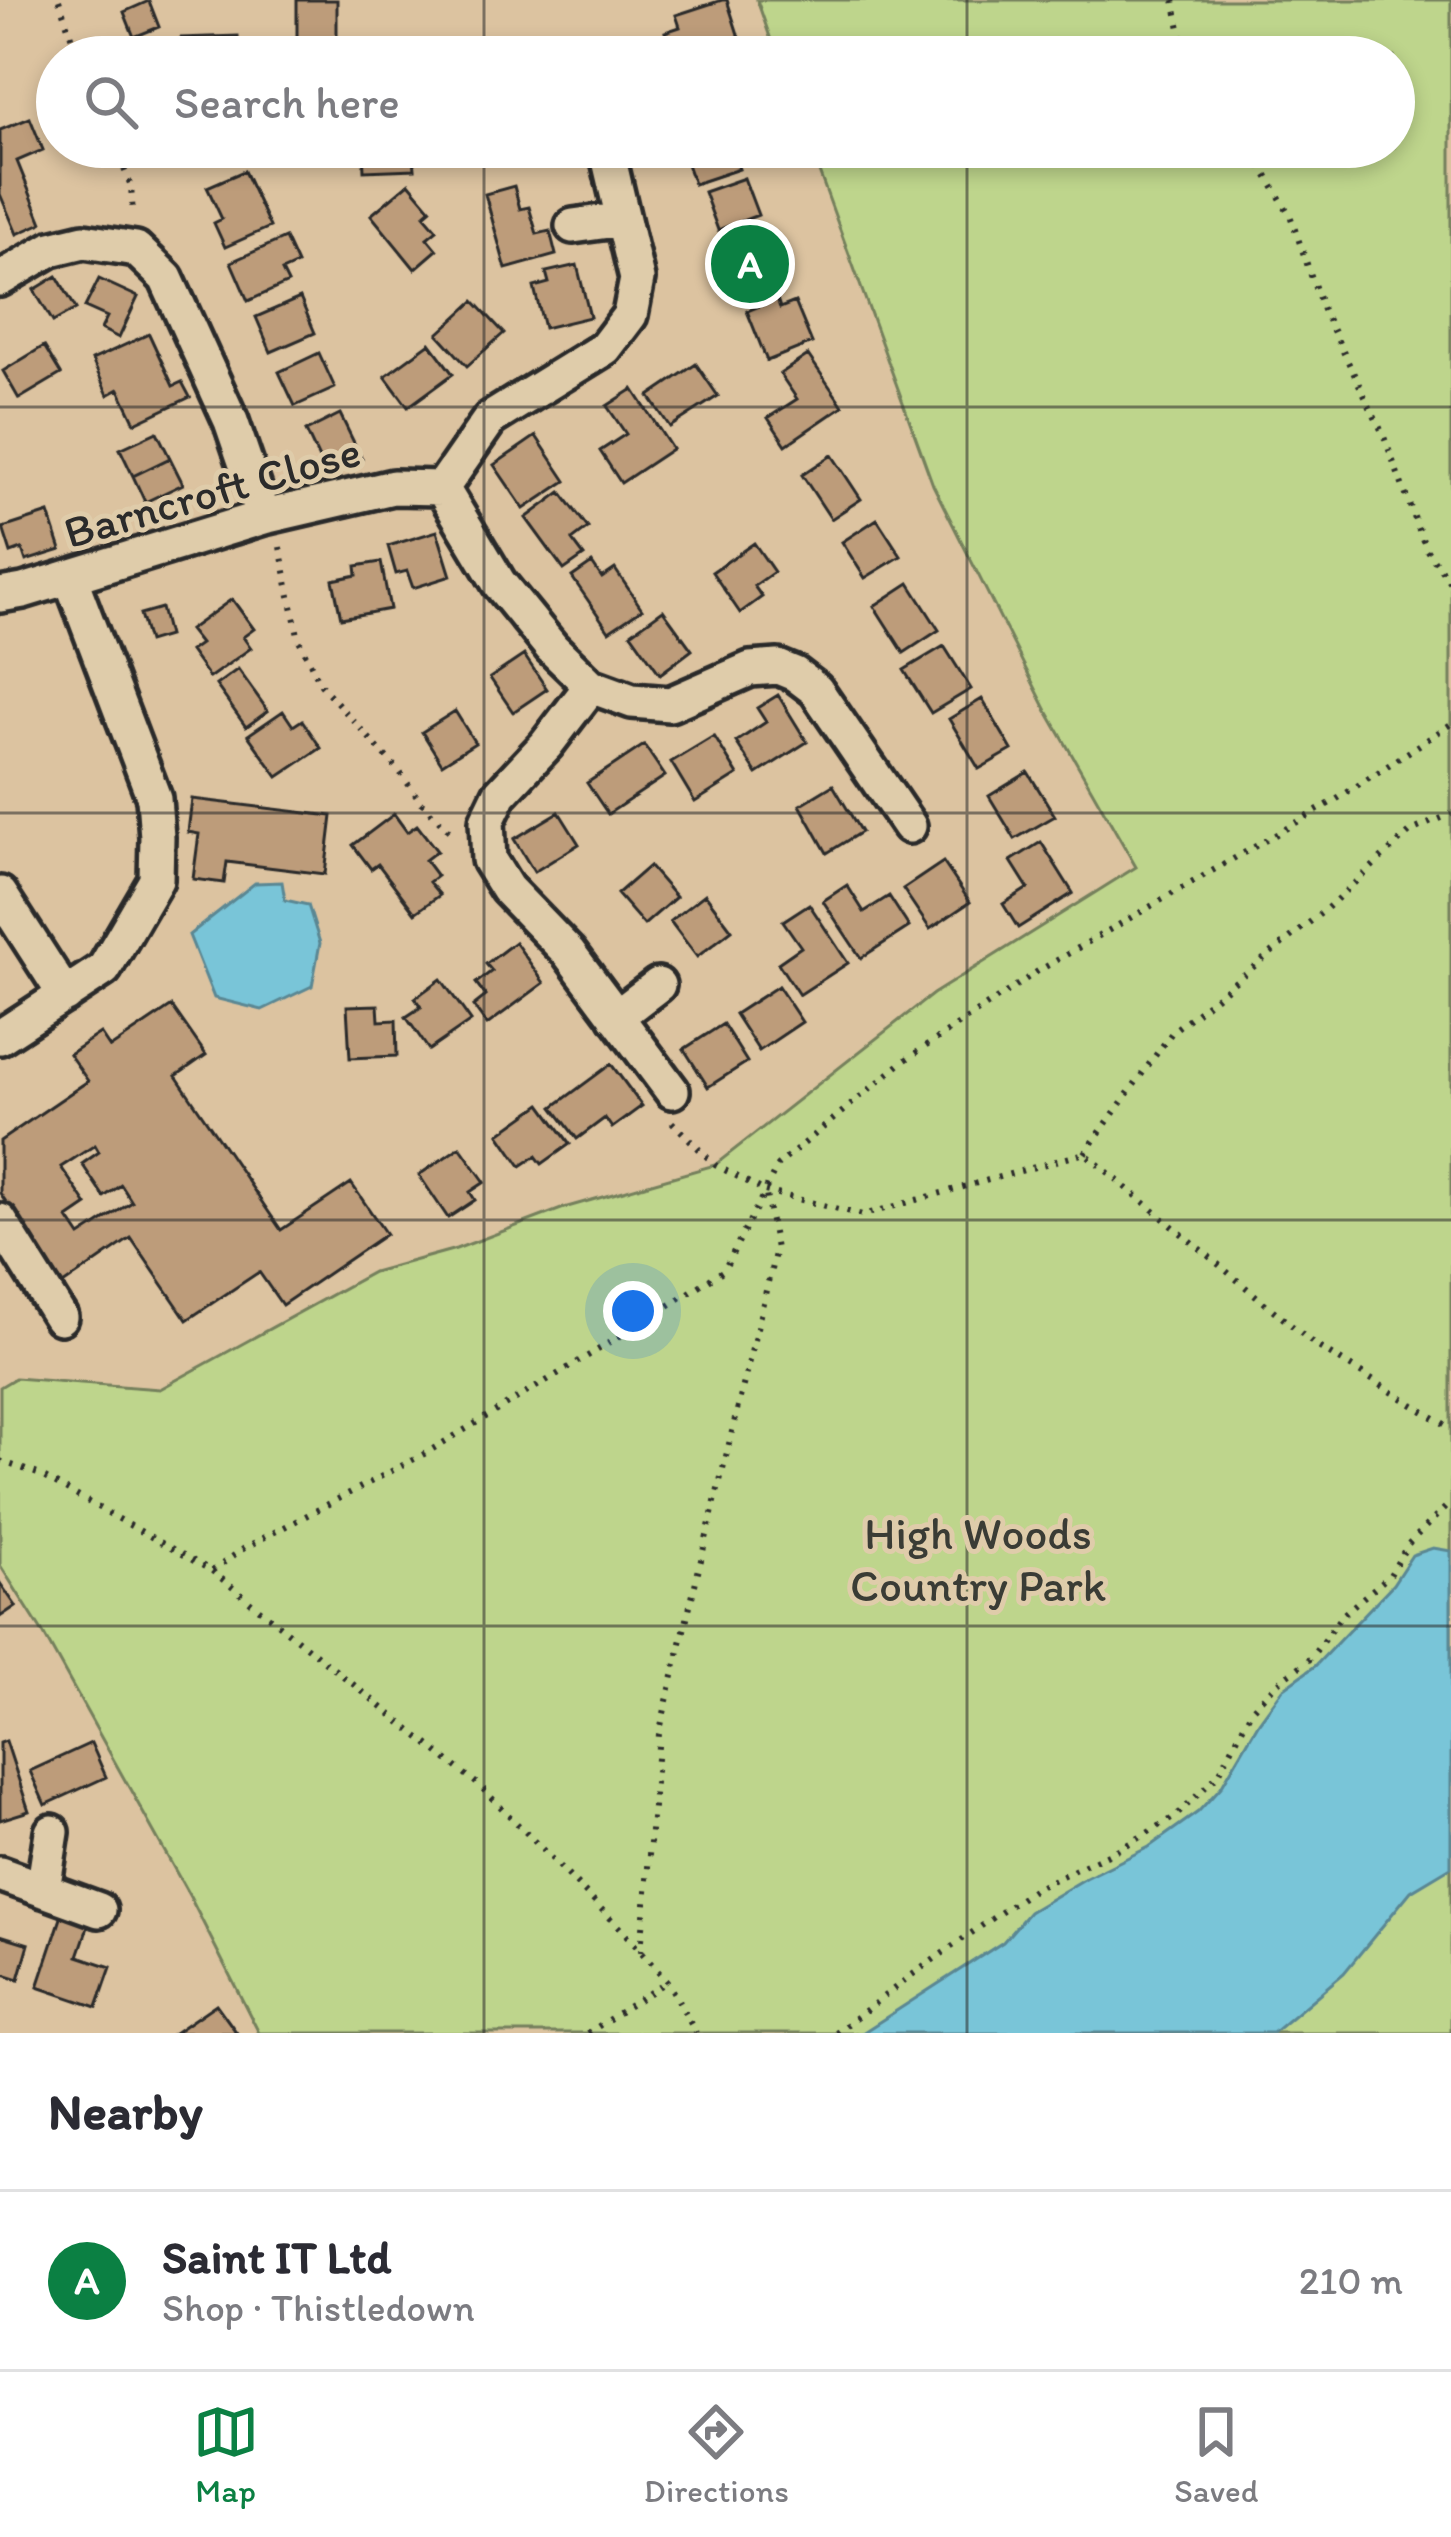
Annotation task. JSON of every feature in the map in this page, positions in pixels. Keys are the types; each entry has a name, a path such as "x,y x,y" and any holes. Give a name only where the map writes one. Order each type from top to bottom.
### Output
{"street":[{"path":"611,168 638,279 630,315 605,348 490,419 442,488 499,583 552,648 591,686 632,701 670,704 750,669 778,667 795,674 816,690 909,826"},
{"path":"573,226 623,219"},
{"path":"0,279 51,249 84,241 136,249 166,278 231,421 264,517"},
{"name":"Barncroft Close","path":"0,595 264,517 393,487 442,488"},
{"path":"0,1037 104,969 156,880 154,798 70,577"},
{"path":"591,686 546,745 500,794 487,821 489,860 507,889 569,952 672,1091"},
{"path":"0,894 65,994"},
{"path":"616,1017 658,985"},
{"path":"0,1221 60,1317"},
{"path":"43,1890 52,1832"},
{"path":"0,1874 99,1910"}],"path":[{"path":"59,0 71,36"},
{"path":"1174,0 1182,36"},
{"path":"124,168 131,186 136,249"},
{"path":"1262,168 1290,215 1322,310 1383,434 1426,549 1451,584"},
{"path":"264,517 279,544 299,640 321,685 462,845"},
{"path":"212,1571 246,1546 427,1453 724,1270 777,1166 901,1064 1038,971 1334,801 1451,724"},
{"path":"715,1165 765,1191 863,1215 1085,1153 1173,1031 1324,910 1411,831 1451,814"},
{"path":"1085,1153 1315,1345 1451,1428"},
{"path":"641,1952 659,1734 776,1249 765,1191"},
{"path":"0,1462 38,1474 212,1571 479,1786 667,1981 696,2033"},
{"path":"836,2033 1034,1889 1123,1847 1175,1816 1219,1774 1252,1708 1310,1659 1341,1616 1390,1575 1408,1544 1451,1502"},
{"path":"588,2033 667,1981"}],"green space":[{"name":"High Woods Country Park","path":"757,0 1451,0 1451,2033 259,2033 190,1897 0,1565 0,1387 15,1378 160,1389 373,1272 456,1249 564,1208 715,1165 933,994 1136,867 1047,711 933,485 818,168 1415,168 1415,36 770,36"}],"water":[{"path":"282,882 285,900 308,905 320,943 312,986 262,1010 214,998 189,935 255,883"},
{"path":"1433,1548 1451,1551 1451,1867 1411,1891 1344,1973 1273,2033 862,2033 1003,1942 1029,1912 1149,1847 1198,1812 1221,1787 1283,1689 1315,1666 1393,1584 1412,1555"}],"building":[{"path":"297,0 337,0 337,36 297,36"},
{"path":"727,0 739,36 666,36 665,32 680,27 676,15"},
{"path":"149,1 159,27 134,36 124,12"},
{"path":"30,118 36,133 36,153 17,161 42,223 17,234 0,194 0,130"},
{"path":"364,168 415,169 364,171"},
{"path":"688,168 739,169 694,184"},
{"path":"244,171 270,227 225,247 214,223 222,219 207,187"},
{"path":"744,178 758,215 718,230 704,192"},
{"path":"409,183 431,209 424,215 437,230 427,238 437,250 415,269 371,215"},
{"path":"514,186 520,209 529,207 537,234 550,231 556,255 506,269 485,194"},
{"path":"285,238 297,264 282,271 288,283 248,301 231,262"},
{"path":"760,239 774,276 737,291 722,254"},
{"path":"577,265 590,317 544,328 534,287 549,283 546,272"},
{"path":"57,276 76,309 53,322 34,290"},
{"path":"99,279 138,297 119,338 101,329 107,317 85,307"},
{"path":"300,298 315,333 271,352 256,317"},
{"path":"777,299 780,308 795,302 812,343 767,361 747,311"},
{"path":"474,301 504,333 467,366 438,334"},
{"path":"149,334 173,386 182,382 190,397 135,423 119,389 108,395 92,360"},
{"path":"430,343 453,374 408,407 385,376"},
{"path":"44,346 61,374 19,399 3,371"},
{"path":"319,353 335,388 295,406 279,372"},
{"path":"808,355 843,406 786,445 768,418 797,399 780,374"},
{"path":"696,364 718,396 670,427 649,396"},
{"path":"633,389 672,449 621,483 600,451 626,434 607,406"},
{"path":"340,414 362,459 327,476 306,431"},
{"path":"157,432 170,458 133,476 120,449"},
{"path":"536,436 566,481 524,509 494,465"},
{"path":"832,455 861,499 831,519 802,475"},
{"path":"170,458 183,484 145,502 133,476"},
{"path":"561,492 588,528 572,540 584,556 564,570 526,518"},
{"path":"49,513 61,550 26,561 22,549 11,553 3,528"},
{"path":"877,519 901,556 865,578 842,542"},
{"path":"437,531 451,576 413,588 407,571 396,574 388,546"},
{"path":"754,543 774,572 754,586 762,597 740,613 712,572"},
{"path":"381,562 390,609 341,618 333,580 357,575 356,566"},
{"path":"592,563 602,578 615,569 642,609 609,631 572,577"},
{"path":"909,583 939,630 904,653 874,606"},
{"path":"232,599 254,629 243,637 251,648 209,678 190,651 200,644 189,630"},
{"path":"161,608 168,636 148,642 140,614"},
{"path":"663,610 692,650 660,674 631,633"},
{"path":"944,646 971,689 931,713 904,670"},
{"path":"524,655 547,689 513,712 490,678"},
{"path":"238,669 268,711 246,727 216,685"},
{"path":"778,695 807,742 757,774 736,742 766,722 757,708"},
{"path":"982,699 1012,750 979,769 949,719"},
{"path":"283,711 293,726 302,720 321,748 278,777 248,735"},
{"path":"455,711 475,743 442,764 422,732"},
{"path":"714,736 738,775 695,802 671,762"},
{"path":"644,745 665,776 608,814 587,783"},
{"path":"1028,772 1055,816 1015,839 989,796"},
{"path":"833,785 861,832 827,853 800,805"},
{"path":"192,799 332,816 325,874 227,862 224,883 193,879 199,834 188,832"},
{"path":"559,812 579,844 534,872 514,839"},
{"path":"394,814 407,832 417,825 437,851 425,860 437,876 429,882 440,895 415,913 378,864 371,869 353,845"},
{"path":"1041,842 1073,893 1018,928 1003,904 1028,888 1011,861"},
{"path":"943,862 970,902 930,929 903,889"},
{"path":"649,866 676,897 644,925 617,894"},
{"path":"847,885 864,912 889,896 909,927 861,958 823,901"},
{"path":"705,894 732,930 697,957 670,921"},
{"path":"809,904 848,963 799,995 778,963 801,947 783,921"},
{"path":"515,942 544,983 487,1025 473,1006 486,996 476,983 492,971 486,964"},
{"path":"441,979 471,1021 429,1050 406,1017 421,1007 415,998"},
{"path":"778,986 802,1022 759,1051 735,1014"},
{"path":"378,1005 379,1021 396,1020 397,1056 350,1058 347,1006"},
{"path":"172,1006 206,1055 176,1076 281,1230 351,1183 386,1234 282,1305 259,1272 187,1320 131,1238 63,1285 0,1193 0,1141 88,1081 69,1054 100,1033 110,1048","holes":["95,1145 99,1152 82,1164 104,1197 121,1185 132,1202 80,1236 68,1218 87,1205 61,1167"]},
{"path":"723,1024 747,1062 708,1087 684,1049"},
{"path":"611,1064 642,1106 612,1128 605,1118 577,1139 553,1107"},
{"path":"541,1104 570,1144 542,1164 536,1156 521,1166 499,1134"},
{"path":"460,1147 485,1182 470,1192 475,1200 448,1218 419,1175"},
{"path":"0,1583 16,1606 0,1617"},
{"path":"6,1741 29,1811 0,1820 0,1743"},
{"path":"91,1743 106,1777 45,1805 30,1771"},
{"path":"62,1915 89,1924 78,1956 111,1967 97,2007 38,1987"},
{"path":"0,1935 29,1944 19,1979 0,1973"},
{"path":"216,2004 237,2033 174,2033"}],"place":[{"name":"Saint IT Ltd","path":"750,264"}]}
